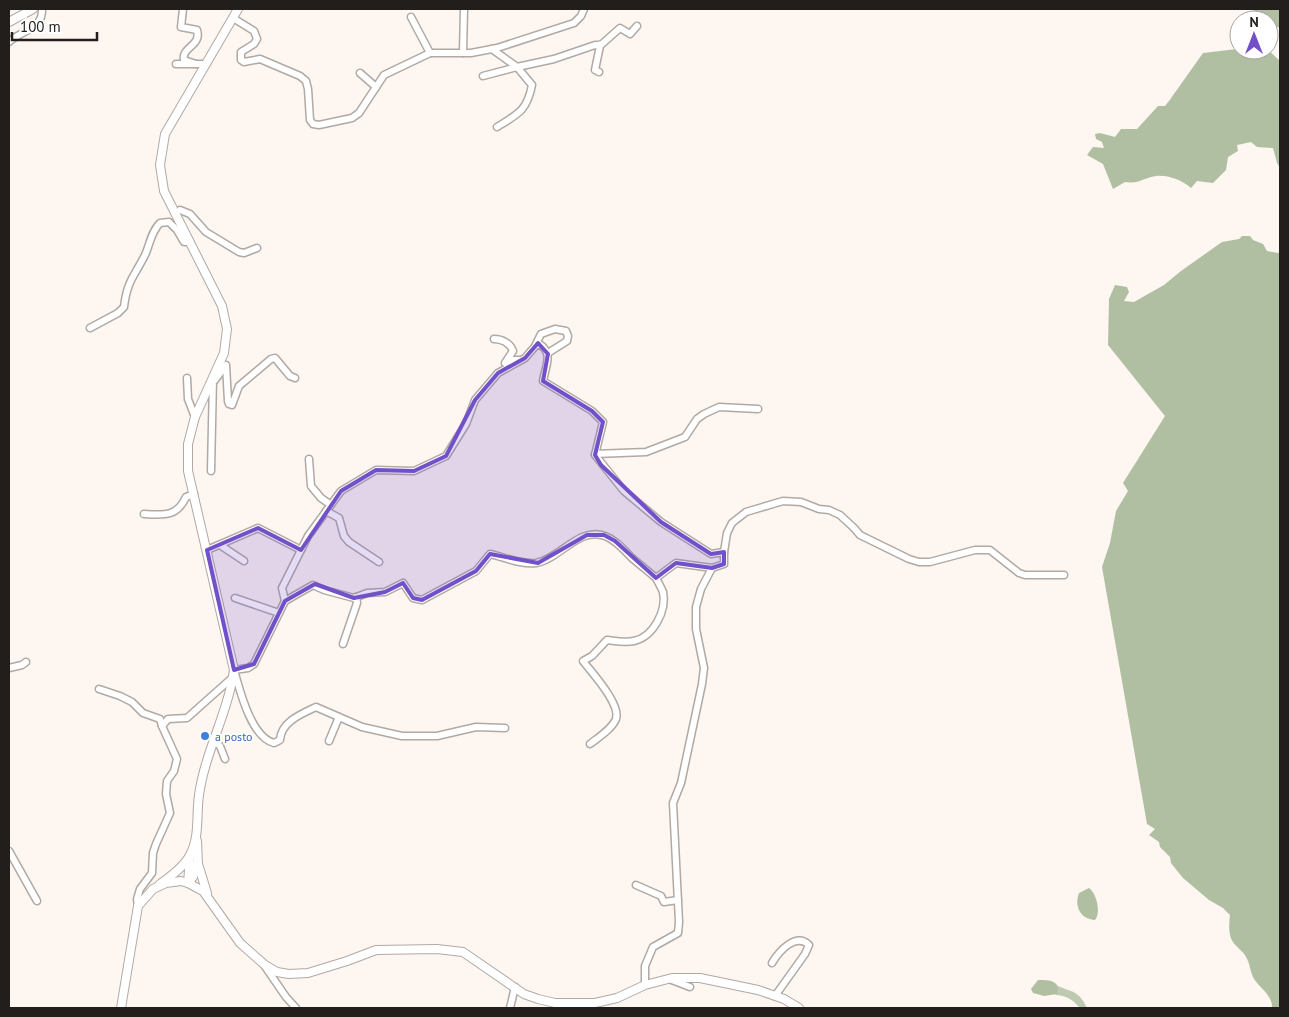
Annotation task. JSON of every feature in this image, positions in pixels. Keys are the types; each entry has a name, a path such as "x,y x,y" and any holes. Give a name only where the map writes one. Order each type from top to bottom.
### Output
{"main road":[{"path":"9,22 33,9"},
{"path":"207,895 198,864 196,837 199,796 204,773 228,700 233,673 188,471 188,444 195,417 224,353 227,329 222,306 164,191 160,165 165,134 238,9"},
{"path":"188,883 190,856 196,837"},
{"path":"121,1008 138,906 153,889 171,876 190,856"},
{"path":"188,883 193,877 198,864"},
{"path":"160,884 188,883 199,887 207,895 240,943 277,972 289,974 308,973 376,950 436,949 462,952 524,994 538,1000 595,1006 645,985 668,979 700,978 758,990 799,1008"}],"street":[{"path":"9,42 40,22 42,9"},
{"path":"183,9 181,26 197,30 199,35 197,41 184,52 183,56 184,60 196,64"},
{"path":"463,53 464,9"},
{"path":"233,18 254,31 257,39 254,44 241,52 241,60 244,62 260,59 300,76 306,81 308,89 309,115 313,124 319,125 352,118 359,113 384,75 430,54 463,53 492,49 574,23 582,16 584,9"},
{"path":"411,16 430,54"},
{"path":"483,76 554,59 602,44 620,28 630,34 637,26"},
{"path":"598,45 600,49 595,70 599,72"},
{"path":"492,49 517,67 532,85 528,103 521,111 497,127"},
{"path":"176,64 206,64"},
{"path":"360,73 376,87"},
{"path":"180,210 190,214 206,232 239,252 244,253 257,248"},
{"path":"90,328 124,307 126,290 130,279 145,255 150,240 160,223 169,222 177,230 184,242 190,242"},
{"path":"285,601 282,588 308,536 342,491 376,470 414,471 446,456 466,424 475,400 498,373 526,358 542,334 555,329 566,331 568,341 548,353"},
{"path":"494,339 505,341 511,346 513,351 505,363 512,360 521,360"},
{"path":"535,346 538,343 546,348 548,353 543,381 592,411 603,422 595,454 601,465 624,491 661,522 711,554 724,552"},
{"path":"211,471 213,380 226,365 228,402 232,405 239,386 275,358 290,376 295,378"},
{"path":"187,378 188,399 195,417"},
{"path":"595,454 646,452 685,438 698,419 719,407 758,408"},
{"path":"309,458 311,486 321,498 332,505"},
{"path":"144,514 175,512 179,510 186,497 194,494"},
{"path":"656,578 676,563 712,568 724,564 727,533 732,523 746,512 783,501 801,502 819,509 829,510 840,515 860,535 919,562 930,562 975,550 990,550 1019,573 1064,575"},
{"path":"326,511 339,518 344,536 349,542 379,562"},
{"path":"206,550 258,528 301,550"},
{"path":"162,726 168,719 187,718 233,673 248,668 255,663 285,601 314,584 324,590 356,598 366,593 385,592 403,583 413,598 422,600 476,570 490,554 522,562 538,563 551,558 581,537 604,535 615,541 656,578 663,592 663,606 658,621 649,634 643,638 626,643 607,640 588,659 583,661 611,698 616,714 615,720 605,732 590,744"},
{"path":"220,545 244,561"},
{"path":"645,985 645,966 654,947 678,933 673,803 681,783 704,668 696,629 696,607 701,589 712,568"},
{"path":"235,598 279,613"},
{"path":"343,644 357,603 356,598"},
{"path":"9,668 22,666 26,662"},
{"path":"233,673 255,726 268,742 274,743 280,740 280,732 296,716 316,707 362,727 402,736 437,736 476,727 505,728"},
{"path":"99,689 120,696 132,702 143,713 160,719 177,759 174,771 167,781 166,794 170,813 153,853 152,873 140,890 137,899 138,906"},
{"path":"329,741 339,717"},
{"path":"214,741 220,746 225,759"},
{"path":"9,851 37,901"},
{"path":"636,886 662,896 664,902 678,900"},
{"path":"772,962 787,944 801,941 809,945 805,954 775,996"},
{"path":"262,962 286,997 296,1008"},
{"path":"668,979 690,987"},
{"path":"510,1008 515,987"}],"highlighted area":[{"path":"538,343 548,354 543,381 592,411 603,422 595,455 601,465 661,522 711,554 724,552 724,564 712,568 676,563 656,578 615,541 604,535 587,535 538,563 490,554 476,571 422,600 413,598 403,583 385,592 354,598 315,584 285,601 254,664 234,670 207,550 258,528 301,550 341,491 376,470 414,471 446,456 475,400 498,373 525,358"}],"green space":[{"path":"1251,9 1280,9 1280,28 1279,10"},
{"path":"1229,50 1229,60 1280,61 1280,168 1273,148 1257,147 1251,142 1237,145 1238,151 1228,157 1226,170 1213,183 1197,181 1191,188 1175,179 1156,176 1138,182 1125,182 1113,189 1103,164 1087,155 1093,147 1104,148 1102,142 1096,139 1095,134 1100,133 1115,137 1121,129 1137,129 1158,106 1165,106 1203,53"},
{"path":"1242,236 1250,236 1253,240 1263,244 1267,251 1280,252 1280,1008 1272,1008 1268,996 1254,979 1246,957 1231,939 1229,929 1230,915 1183,878 1171,863 1170,857 1160,847 1159,842 1149,835 1155,829 1147,824 1102,567 1110,543 1116,511 1128,491 1123,483 1165,416 1108,345 1109,299 1115,285 1127,287 1129,292 1124,301 1134,302 1164,285 1222,242 1239,239"},
{"path":"1089,888 1097,904 1098,913 1095,920 1085,917 1077,903 1079,893"},
{"path":"1038,980 1054,982 1059,990 1057,994 1044,996 1033,993 1031,989"},
{"path":"1058,986 1079,995 1087,1008 1080,1008 1069,998 1055,995 1059,991"}],"place":[{"name":"a posto","path":"205,736"}]}
